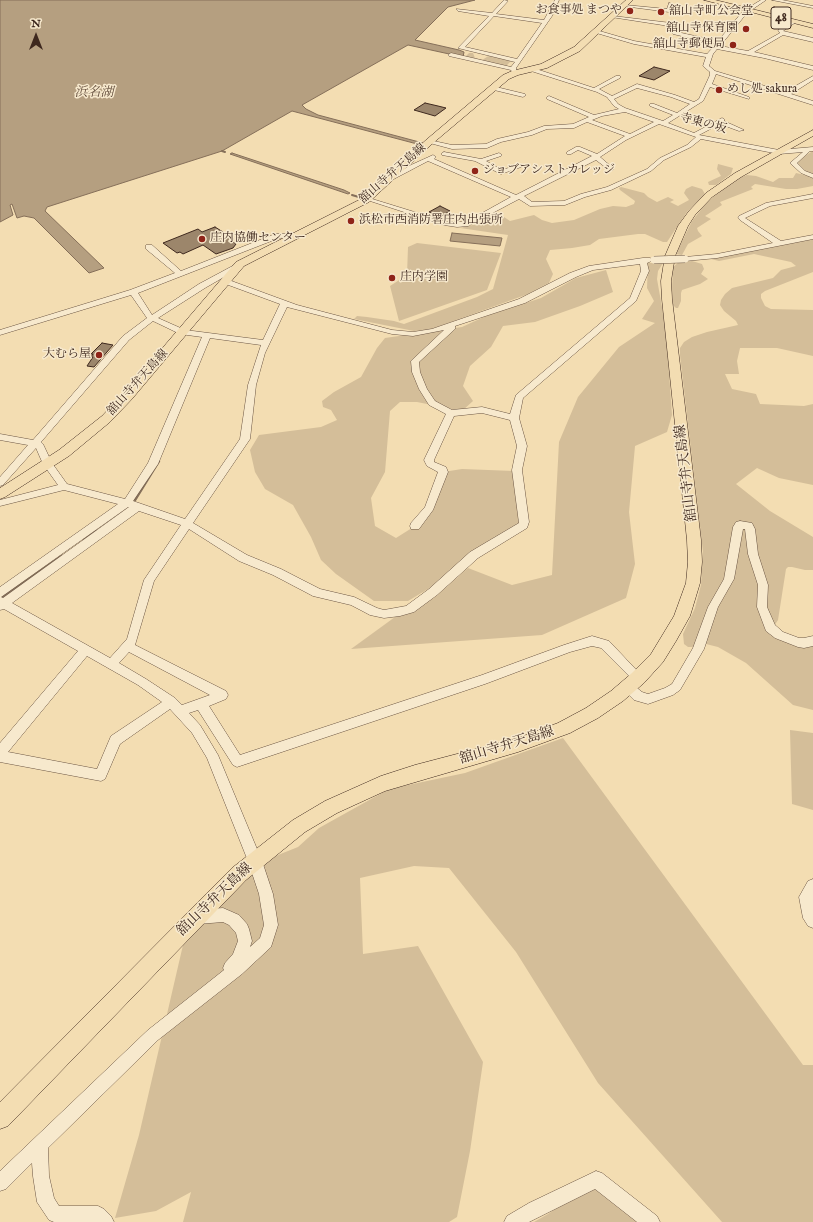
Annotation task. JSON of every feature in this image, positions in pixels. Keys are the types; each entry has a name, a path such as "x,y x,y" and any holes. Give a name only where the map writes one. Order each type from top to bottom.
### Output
{"main road":[{"name":"48","path":"707,0 749,9 813,26"},
{"name":"舘山寺弁天島線","path":"0,494 48,464 93,430 118,408 240,264 367,199 388,180 405,168 430,142 513,71 547,65 578,50 627,3"},
{"name":"舘山寺弁天島線","path":"0,1118 239,874 299,826 348,798 398,778 518,746 549,734 592,713 633,683 661,653 677,627 687,605 694,572 694,540 667,299 666,276 670,256 682,226 703,201 730,180 813,133"}],"street":[{"path":"451,55 513,71 534,37 551,15 557,0"},
{"path":"764,0 749,9 709,56 706,66 713,72 746,80 786,96 812,102"},
{"path":"774,0 813,7"},
{"path":"506,1 461,48 518,61"},
{"path":"627,3 669,11 671,4"},
{"path":"458,10 546,22"},
{"path":"613,17 671,25 674,32 779,61 813,68"},
{"path":"783,33 780,30 794,21"},
{"path":"596,32 634,42 709,56"},
{"path":"749,53 783,33 813,40"},
{"path":"530,69 594,90 611,98 616,105 624,110"},
{"path":"367,199 446,224 457,225 473,222 517,197 597,157 630,136 678,115 703,98 713,72"},
{"path":"746,80 756,75"},
{"path":"594,90 618,77"},
{"path":"786,96 813,78"},
{"path":"709,85 747,98"},
{"path":"611,98 637,86 694,104"},
{"path":"492,88 523,95"},
{"path":"549,98 594,117"},
{"path":"652,105 678,115"},
{"path":"430,142 452,147 487,146 499,140 530,134 546,127 574,126 594,117 624,110"},
{"name":"寺東の坂","path":"624,110 697,136 779,152 810,149"},
{"path":"587,120 630,136"},
{"path":"428,159 530,204 565,203 583,195 609,189 649,170 662,159 689,146 697,136 721,121 741,130"},
{"path":"405,168 444,154 452,150 452,147"},
{"path":"570,153 578,148 597,157 611,170"},
{"path":"810,149 793,163 803,172 813,176"},
{"path":"444,154 481,160 501,172 521,166"},
{"path":"481,160 499,155"},
{"path":"780,244 741,217 768,204 813,196"},
{"path":"0,334 133,292 278,236 297,235"},
{"path":"226,281 284,304 399,333 427,332 529,299 582,271 643,260 685,259 717,256 813,237"},
{"path":"150,247 180,274"},
{"path":"0,503 64,487 132,505 188,524 242,558 277,572 317,593 354,601 374,612 384,614 410,609 433,592 474,555 523,525 524,522 517,470 522,446 514,418 518,402 524,392 633,299 645,272 643,260"},
{"path":"0,483 131,333 202,286 240,264"},
{"path":"133,292 151,319 183,332 264,343"},
{"path":"111,665 132,641 149,580 245,438 252,385 264,343 284,304"},
{"path":"455,324 415,361 416,372 423,389 432,403 451,412 482,410 514,418"},
{"path":"0,1183 153,1035 237,969 266,942 271,925 266,894 255,861 212,755 196,729 175,707 142,682 1,601 132,505 153,464 207,335"},
{"path":"415,526 429,508 443,472 443,469 430,464 428,460 451,412"},
{"path":"0,437 36,443 40,446 48,464 64,487"},
{"path":"201,704 237,761 485,679 568,648 592,641 606,644 633,683 638,696 648,699 669,692 676,687 698,649 713,607 729,579 738,527 740,525 748,526 750,529 753,554 763,585 762,607 770,628 779,635 804,644 813,641"},
{"path":"0,756 101,775 115,740 175,707 201,704 222,695 127,646"},
{"path":"0,752 85,650"},
{"path":"813,886 806,897 808,913 813,921"},
{"path":"196,918 222,915 228,917 234,920 242,929 245,941 238,959 206,993"},
{"path":"40,1144 41,1176 46,1202 55,1214 98,1215 105,1222"},
{"path":"513,1222 535,1209 596,1179 650,1222"}],"shaded area":[{"path":"469,53 473,53 475,58 482,60 490,55 512,60 507,65 508,67 465,57"},
{"path":"813,151 812,175 796,164 796,161"},
{"path":"718,164 733,168 731,174 716,185 709,185 708,182 721,176 717,169"},
{"path":"796,173 813,177 813,186 797,189 786,189 755,184 751,187 753,189 720,202 722,205 705,216 711,219 697,228 702,236 688,244 682,255 676,254 692,221 707,202 727,186 739,178 747,175 756,176 773,182 779,178 793,178"},
{"path":"692,186 702,189 705,194 687,212 667,242 663,242 645,234 638,234 599,239 590,245 550,250 546,259 553,274 549,283 528,294 429,330 414,331 354,319 357,316 367,317 404,324 477,297 493,289 508,235 460,228 477,224 490,216 501,215 510,221 534,215 542,220 552,223 574,220 600,209 613,206 626,207 634,204 635,201 620,190 619,188 621,187 644,193 657,202 668,197 674,200 670,202 678,206 689,200 684,193 686,189"},
{"path":"813,239 813,272 765,291 761,294 761,298 765,306 771,309 813,310 813,356 777,348 740,348 737,361 739,374 725,374 732,389 756,394 760,404 804,406 813,404 813,485 779,478 757,468 736,484 770,511 813,537 813,570 792,567 788,567 786,569 778,620 772,629 813,645 813,710 793,705 746,663 718,647 706,644 688,647 684,644 683,634 695,608 701,585 703,552 680,348 684,342 692,337 738,325 720,305 725,294 732,288 773,278 781,270 796,266 791,262 754,254 719,261 711,259"},
{"path":"417,243 501,253 487,290 399,321 390,286 407,275 408,247"},
{"path":"692,261 702,264 704,269 701,274 708,279 700,284 682,290 681,301 678,308 676,308 673,305 673,267 679,262"},
{"path":"648,263 663,263 658,271 657,279 666,330 672,415 667,432 635,446 629,512 635,564 626,598 542,635 351,649 395,617 434,598 468,568 512,585 552,575 559,442 578,397 619,347 655,323 642,319 654,301 647,288"},
{"path":"606,270 613,292 580,306 535,322 503,326 491,347 470,366 463,386 473,401 462,411 417,402 400,402 390,411 385,472 371,498 375,526 396,538 415,526 431,502 443,472 462,469 514,471 519,528 448,577 408,601 374,601 336,574 321,560 311,537 293,505 265,489 255,472 250,450 259,435 321,427 337,420 331,410 323,407 322,401 334,392 361,377 377,348 385,338 462,327 486,316 541,298 576,278"},
{"path":"790,730 813,733 813,810 792,804"},
{"path":"563,738 803,1065 813,1065 813,1222 722,1222 598,1083 516,952 449,868 414,866 360,878 363,954 418,946 483,1062 470,1151 457,1217 449,1222 183,1222 191,1192 156,1211 115,1218 139,1135 183,945 263,861 298,847 319,828 389,789 465,773"},
{"path":"594,1183 644,1222 534,1222 548,1214"}],"water":[{"name":"浜名湖","path":"0,0 475,0 448,7 415,40 459,50 464,52 463,57 408,45 302,105 306,109 318,115 423,143 421,145 292,111 222,151 47,207 45,211 104,268 89,273 34,218 24,216 17,218 12,204 10,205 13,215 0,222"},
{"path":"232,153 350,193 348,194 230,154"},
{"path":"452,233 502,238 500,246 450,241"}],"building":[{"path":"654,67 670,71 654,80 639,76"},
{"path":"425,103 446,108 435,116 414,110"},
{"path":"440,206 450,211 440,217 429,212"},
{"name":"庄内協働センター","path":"215,227 234,239 230,240 236,244 233,248 216,254 203,245 183,254 180,252 177,253 163,243 198,229 202,232"},
{"name":"大むら屋","path":"102,343 113,345 94,367 87,366 93,357 91,357 93,354 91,354"}],"waterway":[{"path":"352,195 362,198"},
{"path":"135,500 159,461"},
{"path":"84,540 96,531"},
{"path":"0,599 62,556"}],"place":[{"name":"お食事処 まつや","path":"630,11"},
{"name":"舘山寺町公会堂","path":"661,12"},
{"name":"舘山寺保育園","path":"746,29"},
{"name":"舘山寺郵便局","path":"733,45"},
{"name":"めし処 sakura","path":"719,90"},
{"name":"ジョブアシストカレッジ","path":"475,171"},
{"name":"浜松市西消防署庄内出張所","path":"351,221"},
{"name":"庄内協働センター","path":"202,239"},
{"name":"庄内学園","path":"392,278"},
{"name":"大むら屋","path":"99,355"}]}
